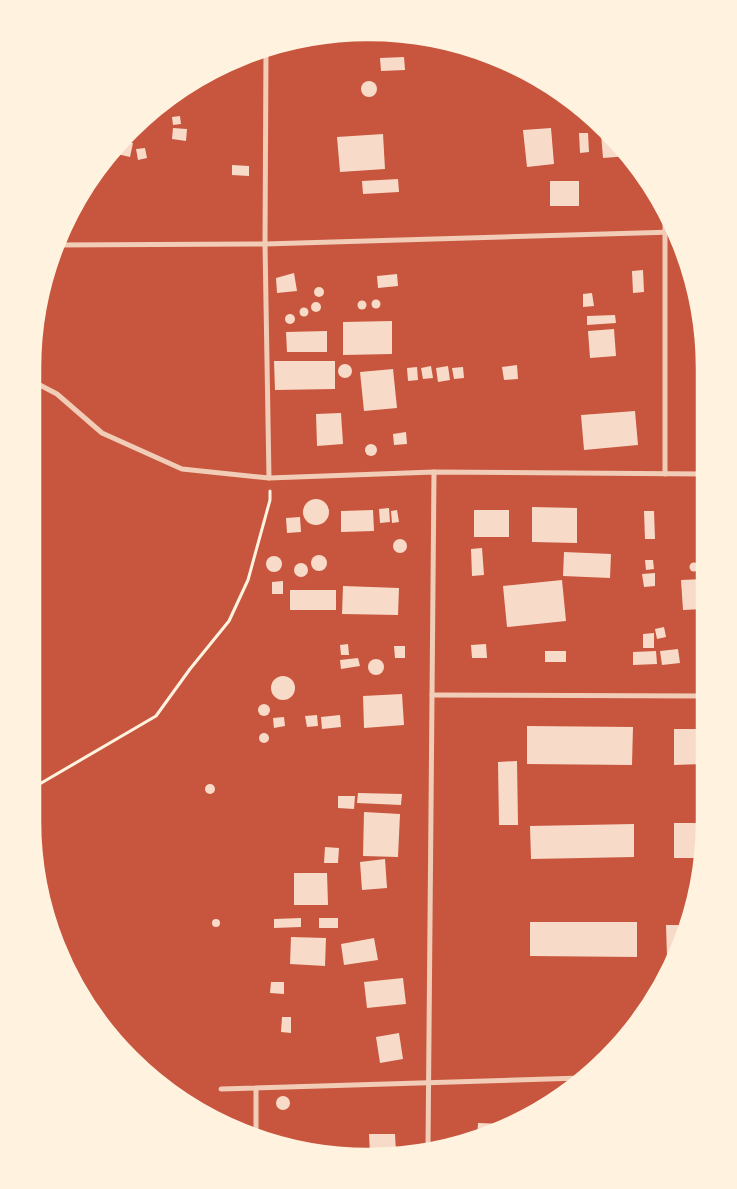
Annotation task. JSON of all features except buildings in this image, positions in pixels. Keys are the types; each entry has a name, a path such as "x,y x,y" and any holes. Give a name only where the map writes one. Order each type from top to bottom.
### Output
{"street":[{"path":"266,56 264,244 269,478"},
{"path":"665,227 665,474"},
{"path":"64,245 264,244 665,232"},
{"path":"40,385 56,394 102,433 182,469 269,478 434,472 697,474"},
{"path":"428,1144 434,472"},
{"path":"432,694 697,696"},
{"path":"221,1089 571,1078"},
{"path":"256,1089 256,1129"}],"path":[{"path":"40,784 156,716 190,669 229,621 248,580 270,500 269,478"}]}
